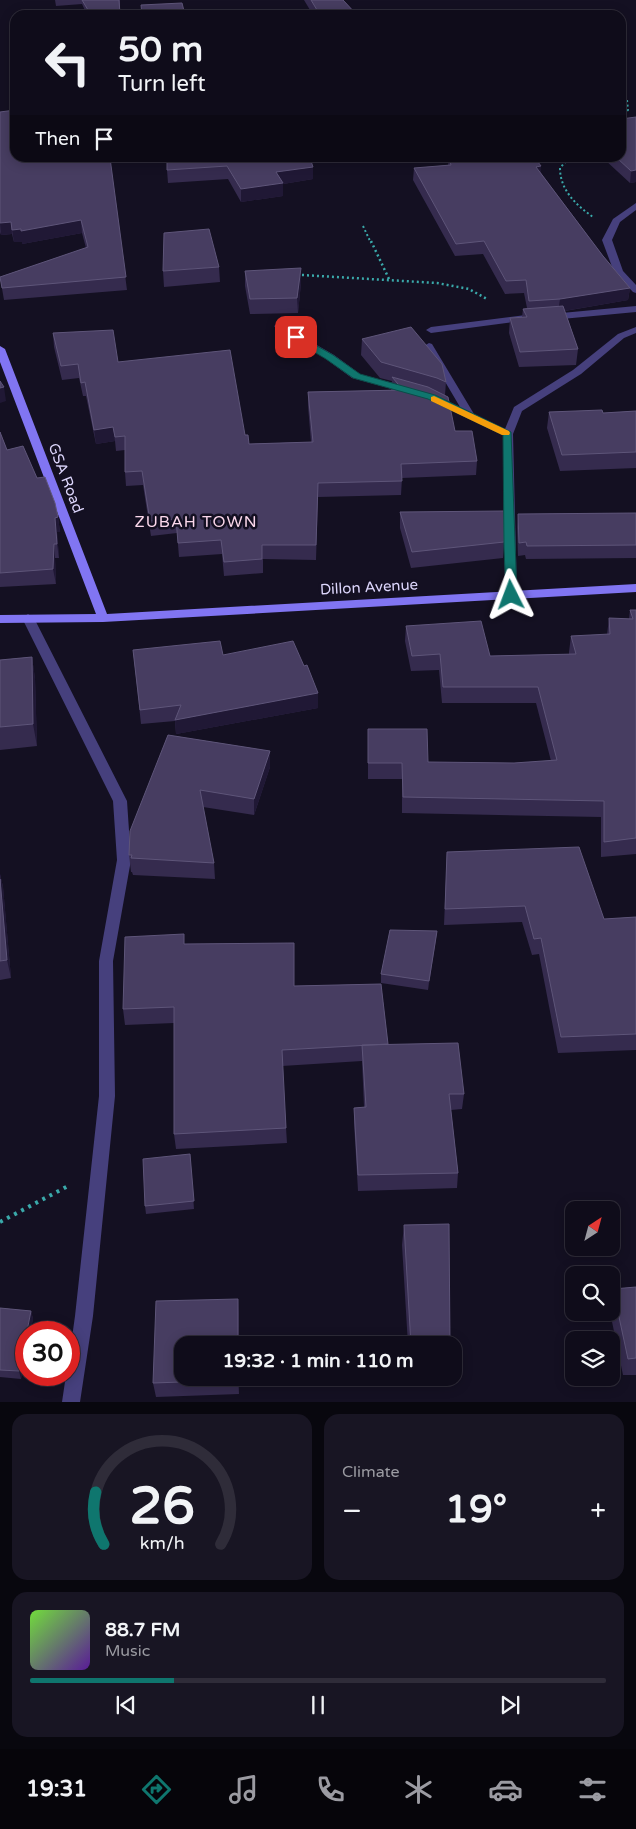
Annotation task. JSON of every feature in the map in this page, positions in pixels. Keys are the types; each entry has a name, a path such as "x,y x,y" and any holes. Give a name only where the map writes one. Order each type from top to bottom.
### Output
{"street":[{"path":"636,206 616,222 607,240 619,272 636,290"},
{"path":"431,330 529,318 578,316 636,310"},
{"path":"279,326 330,357 356,376 420,394 508,434"},
{"path":"511,595 508,434 518,409 577,372 620,336 636,330"},
{"path":"429,346 472,418"},
{"name":"GSA Road","path":"0,349 103,618"},
{"name":"Dillon Avenue","path":"0,619 103,618 636,588"},
{"path":"28,618 120,801 124,860 106,961 107,1096 84,1316 71,1402"}],"path":[{"path":"626,99 628,110 626,112"},
{"path":"565,162 560,168 560,180 578,206 611,225 607,240"},
{"path":"363,226 389,280"},
{"path":"302,275 437,283 469,289 494,303 529,318"},
{"path":"0,1222 63,1190 99,1166"}],"building":[{"path":"82,0 119,0 120,10 88,10"},
{"path":"311,0 343,0 352,10 317,10"},
{"path":"182,3 184,10 142,10 141,5"},
{"path":"10,111 10,162 111,162 126,277 2,288 0,277 88,247 81,220 21,231 21,229 12,230 11,222 0,223 0,112"},
{"path":"636,117 636,170 631,171 621,162 626,162 626,118"},
{"path":"167,162 311,162 313,167 276,172 283,183 241,189 227,166 167,170"},
{"path":"450,162 538,162 541,166 536,167 603,256 630,288 560,299 529,301 526,280 506,281 484,241 456,244 414,168 451,165"},
{"path":"209,229 219,267 163,271 164,233"},
{"path":"301,268 297,298 250,299 245,271"},
{"path":"563,306 578,349 520,352 510,318 527,317 523,309"},
{"path":"411,327 442,364 446,382 381,362 362,339"},
{"path":"113,330 118,362 230,350 245,435 248,435 249,444 313,442 308,392 403,390 392,377 428,387 448,397 455,431 472,431 477,461 401,464 402,481 318,483 316,545 262,545 262,559 224,562 221,540 178,543 176,519 150,521 142,471 125,472 125,436 115,437 113,427 94,430 85,382 81,383 78,364 61,366 53,333"},
{"path":"602,410 603,413 636,411 636,452 562,455 549,412"},
{"path":"0,432 7,450 23,446 37,478 45,477 58,517 55,518 57,544 54,544 53,569 0,573"},
{"path":"504,511 504,542 412,552 400,512"},
{"path":"636,513 636,545 527,546 526,542 519,543 518,514"},
{"path":"630,610 636,610 636,838 604,842 604,801 403,797 402,763 368,763 368,729 427,729 428,762 514,763 557,760 538,687 443,687 440,654 412,656 406,626 481,621 490,656 576,654 571,636 610,634 609,618 633,619"},
{"path":"220,641 223,655 293,641 304,666 307,665 318,693 175,720 181,705 140,710 133,650"},
{"path":"32,657 33,724 0,727 0,660"},
{"path":"168,735 270,751 254,799 200,790 214,863 131,858 132,855 129,855 130,831"},
{"path":"579,847 604,919 636,917 636,1034 561,1037 541,938 534,939 525,906 445,909 447,852"},
{"path":"0,879 7,960 0,961"},
{"path":"390,930 437,931 429,981 381,974"},
{"path":"184,934 184,944 294,943 294,986 381,984 388,1044 282,1050 286,1128 174,1134 174,1007 123,1009 125,937"},
{"path":"458,1043 464,1094 449,1094 458,1173 358,1175 354,1108 366,1107 362,1045"},
{"path":"190,1154 194,1201 145,1206 143,1159"},
{"path":"449,1224 450,1336 410,1336 404,1225"},
{"path":"636,1287 636,1358 628,1359 620,1321 620,1288"},
{"path":"238,1299 238,1336 174,1336 174,1382 153,1383 156,1301"},
{"path":"0,1308 31,1311 29,1321 15,1321 15,1371 0,1370"}],"slow traffic":[{"path":"434,399 506,433"}],"district":[{"name":"ZUBAH TOWN","path":"196,521"}],"route":[{"path":"296,337 330,357 356,376 432,397 508,434 511,595"}]}
